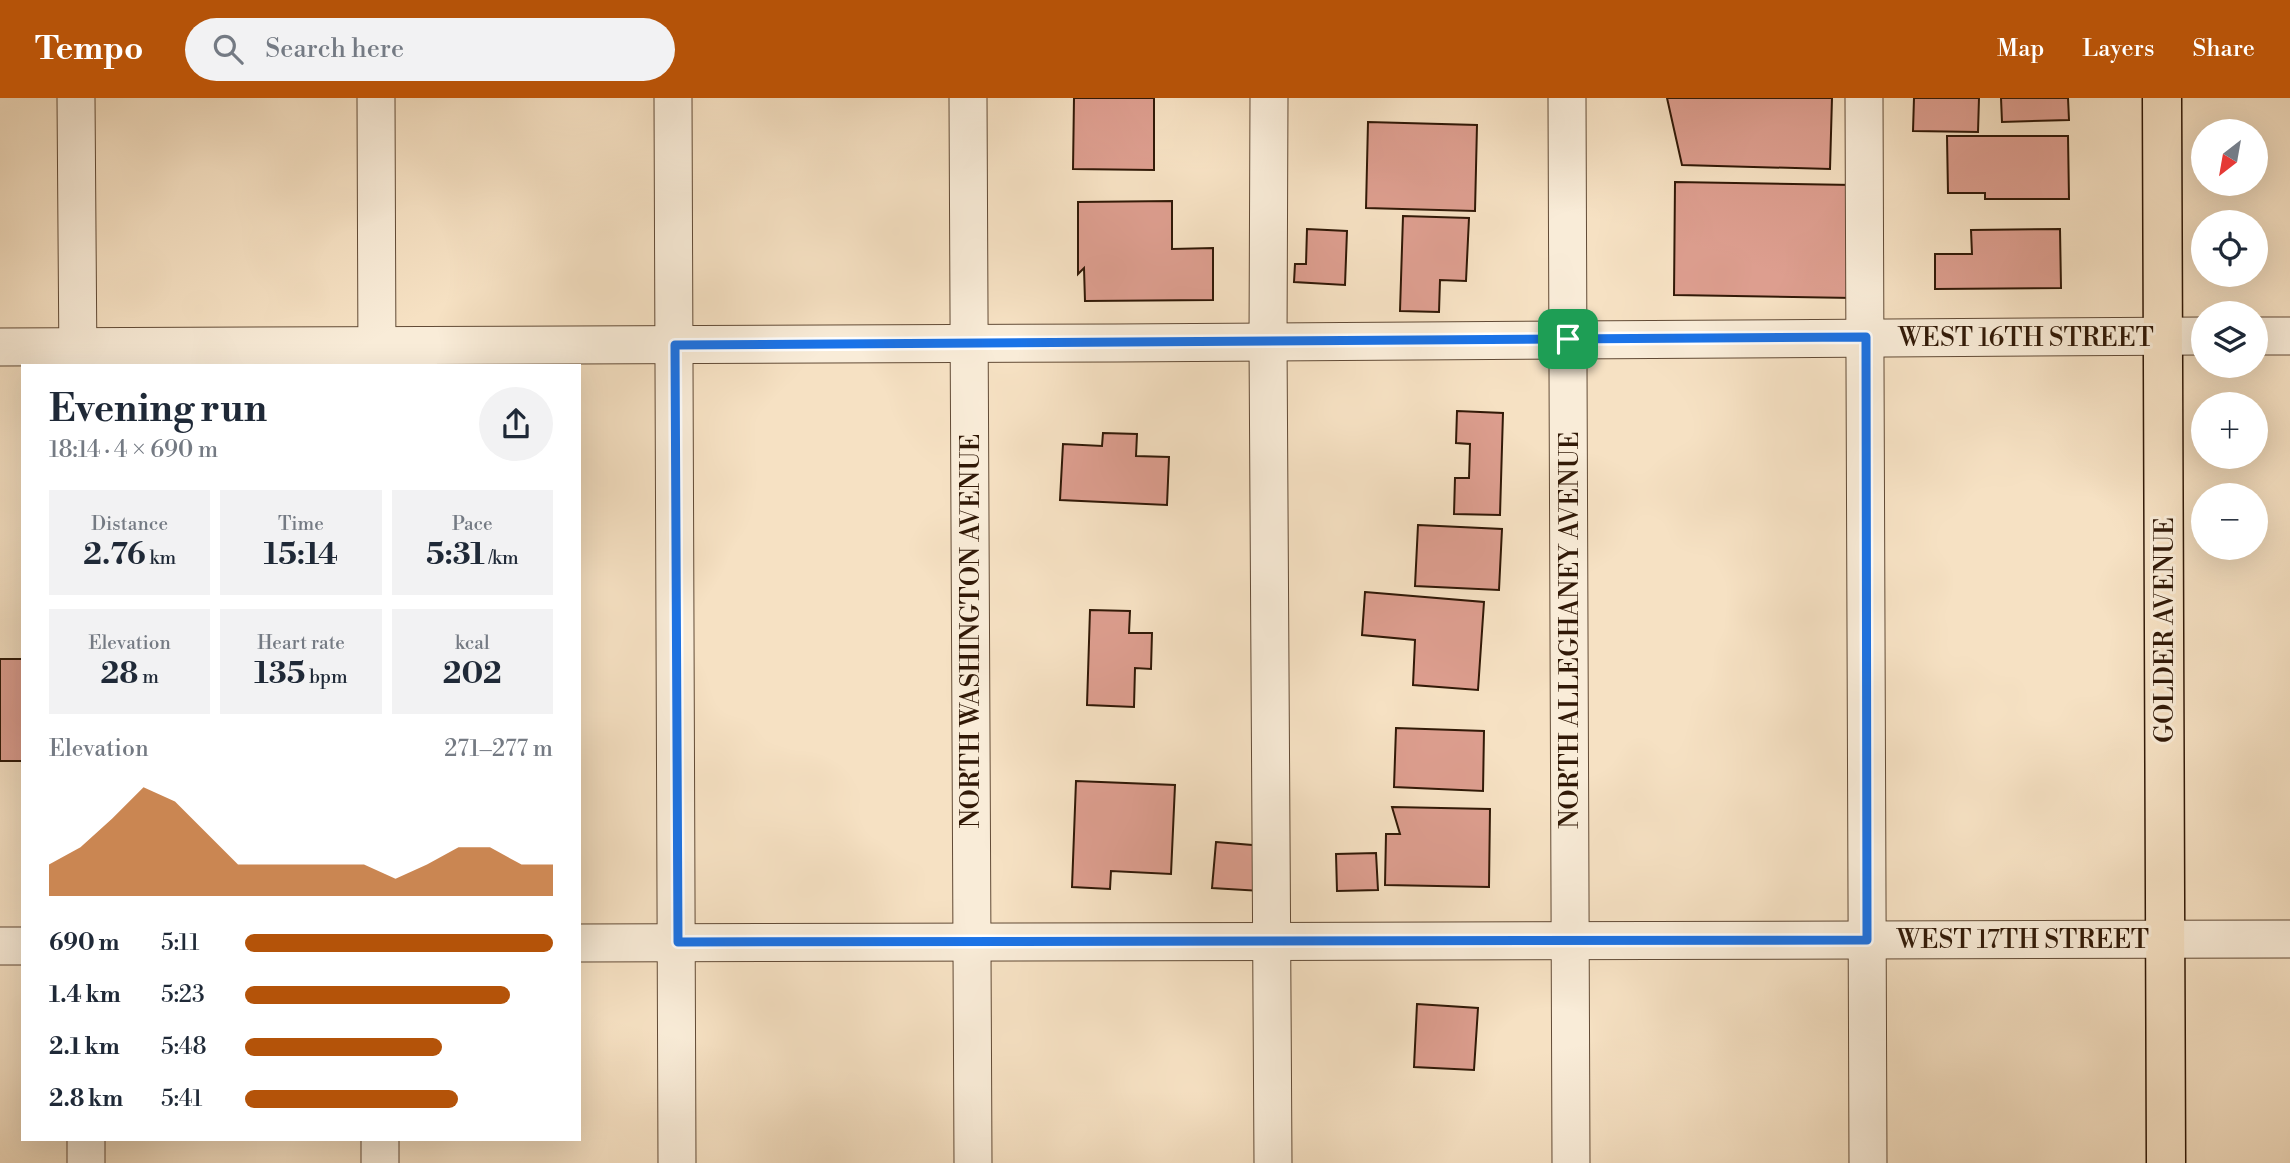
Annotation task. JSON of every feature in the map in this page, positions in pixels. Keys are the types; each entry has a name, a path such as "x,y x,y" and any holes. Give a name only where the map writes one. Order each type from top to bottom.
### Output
{"main road":[{"name":"GOLDER AVENUE","path":"2162,98 2166,1163"}],"street":[{"path":"76,98 77,357"},
{"path":"376,98 377,357"},
{"path":"673,98 677,1163"},
{"name":"NORTH WASHINGTON AVENUE","path":"968,98 973,1163"},
{"path":"1269,98 1273,1163"},
{"name":"NORTH ALLEGHANEY AVENUE","path":"1567,98 1571,1163"},
{"path":"1864,98 1868,1163"},
{"path":"2268,336 2290,335"},
{"name":"WEST 16TH STREET","path":"0,347 77,357 377,357 675,345 2191,336"},
{"name":"WEST 17TH STREET","path":"581,943 2165,937 2290,939"},
{"path":"0,946 21,946"},
{"path":"86,1141 86,1163"},
{"path":"380,1141 380,1163"}],"building":[{"path":"1074,98 1154,98 1154,170 1073,169"},
{"path":"1667,98 1832,98 1830,169 1682,165"},
{"path":"1914,98 1979,98 1978,132 1913,131"},
{"path":"2001,98 2068,98 2069,120 2002,122"},
{"path":"1368,122 1477,125 1475,211 1366,208"},
{"path":"1947,136 2068,136 2069,199 1985,199 1985,193 1948,193"},
{"path":"1675,182 1853,185 1853,298 1674,295"},
{"path":"1172,201 1172,249 1213,248 1213,300 1085,301 1084,268 1078,274 1078,202"},
{"path":"1403,216 1469,218 1466,281 1440,280 1439,312 1400,311"},
{"path":"1307,229 1347,231 1345,285 1294,282 1295,264 1306,264"},
{"path":"2060,229 2061,288 1935,289 1935,254 1972,254 1971,230"},
{"path":"1457,411 1503,413 1500,515 1454,514 1455,478 1469,478 1470,444 1456,443"},
{"path":"1103,433 1137,434 1136,456 1169,457 1167,505 1060,500 1063,444 1102,446"},
{"path":"1418,525 1502,529 1499,590 1415,586"},
{"path":"1365,592 1484,602 1478,690 1413,685 1415,640 1362,635"},
{"path":"1090,610 1130,611 1129,633 1152,633 1151,669 1135,668 1134,707 1087,705"},
{"path":"0,659 21,659 21,761 0,761"},
{"path":"1396,728 1484,731 1483,791 1394,787"},
{"path":"1076,781 1175,785 1171,874 1111,871 1110,889 1072,887"},
{"path":"1392,807 1490,809 1489,887 1385,885 1386,834 1400,834"},
{"path":"1216,842 1264,846 1261,891 1212,888"},
{"path":"1376,853 1378,890 1337,891 1336,854"},
{"path":"1417,1004 1478,1008 1474,1070 1414,1067"}],"route":[{"path":"1866,337 1867,940 678,942 675,345 1568,339 1866,337"}]}
